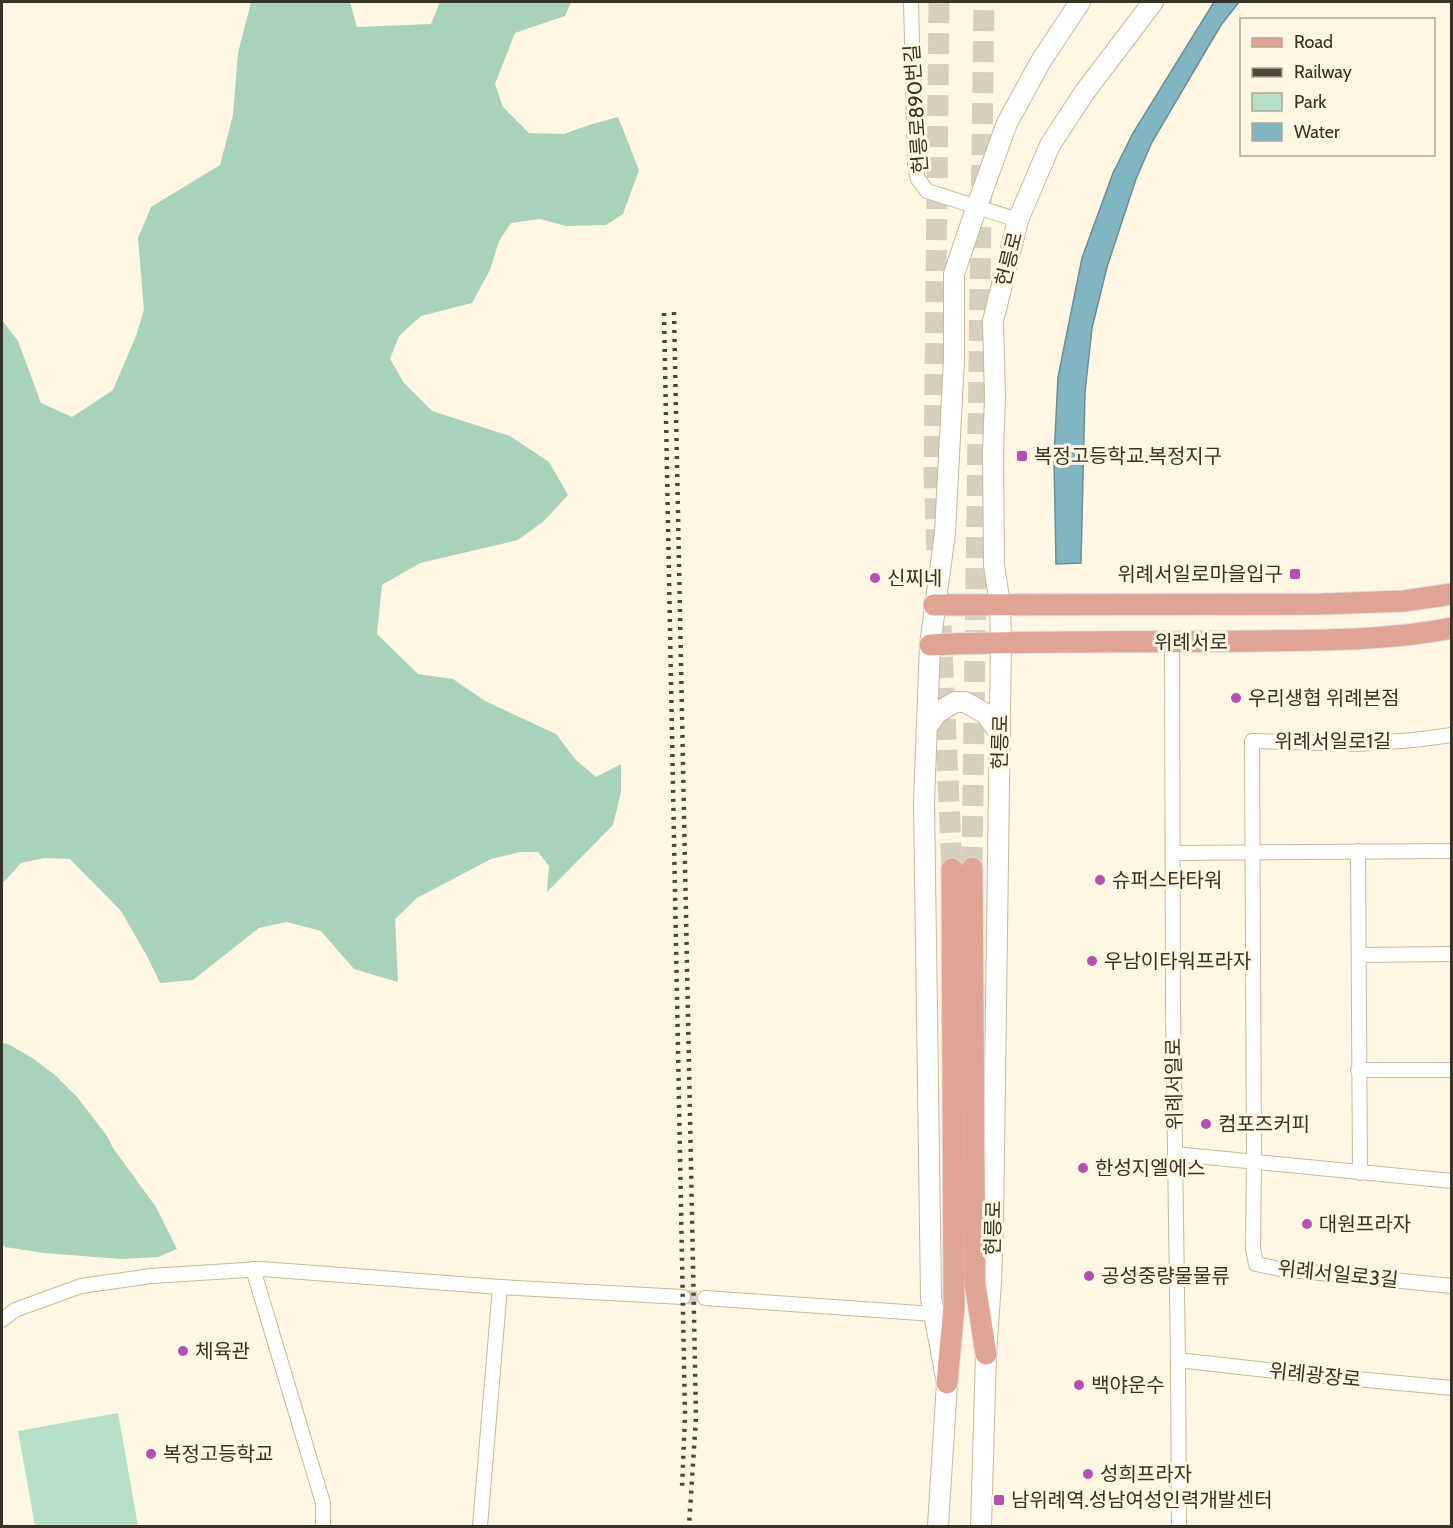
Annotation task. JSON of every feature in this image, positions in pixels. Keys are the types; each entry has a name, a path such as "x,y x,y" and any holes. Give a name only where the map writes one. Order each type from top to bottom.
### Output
{"main road":[{"path":"947,1383 931,1298 924,802 930,645 945,533 954,359 954,274 1007,123 1041,61 1080,2"},
{"name":"헌릉로","path":"981,1527 986,1354 993,1224 1001,641 1000,604 994,565 993,321 1018,220 1050,145 1084,93 1153,2"},
{"name":"위례서로","path":"934,605 1322,604 1404,601 1452,594"},
{"name":"위례서로","path":"930,645 1001,641 1355,640 1419,634 1452,628"},
{"path":"927,726 937,712 955,702 965,702 986,714 1000,734"},
{"path":"938,1527 954,1307 962,868 975,1283 986,1354"}],"street":[{"name":"헌릉로890번길","path":"911,2 915,164 918,179 927,191 1018,220"},
{"name":"위례서일로","path":"1172,642 1179,1527"},
{"name":"위례서일로1길","path":"1253,1010 1252,741 1358,744 1452,735"},
{"path":"1358,851 1360,1173"},
{"path":"1173,853 1452,851"},
{"path":"1359,955 1452,954"},
{"name":"위례서일로3길","path":"1253,1010 1253,1248 1256,1264 1280,1269 1452,1286"},
{"path":"1358,1070 1452,1070"},
{"path":"1175,1154 1452,1181"},
{"path":"253,1269 323,1503 322,1527"},
{"path":"2,1320 15,1310 81,1287 151,1276 253,1269 500,1287 683,1297"},
{"path":"480,1527 500,1287"},
{"path":"705,1298 934,1314"},
{"name":"위례광장로","path":"1178,1360 1452,1388"}],"green space":[{"path":"251,2 350,2 357,27 431,24 440,2 571,2 565,16 515,33 495,84 503,107 529,133 564,134 618,117 639,170 623,214 606,225 566,226 540,219 511,223 499,241 490,270 472,303 421,316 399,336 390,359 404,383 432,411 510,436 549,462 568,495 544,521 518,540 420,563 382,585 377,634 418,674 453,679 485,701 556,734 576,760 596,777 621,764 621,792 613,825 547,892 549,866 538,852 520,852 491,859 417,898 395,919 398,982 354,969 321,931 287,922 259,928 193,980 160,983 121,911 70,859 44,858 21,863 2,884 2,320 18,341 41,403 72,417 113,390 136,336 144,310 138,238 151,207 220,165 233,115 238,53"},
{"path":"2,1043 34,1059 56,1076 78,1098 156,1207 177,1249 158,1257 121,1259 44,1253 5,1247 2,1244"},
{"path":"118,1413 138,1526 35,1526 18,1431"}],"water":[{"path":"1214,2 1239,2 1221,25 1152,142 1136,179 1107,267 1092,328 1085,392 1081,563 1056,564 1054,458 1058,377 1082,258 1113,173 1133,133"}],"tunnel":[{"path":"937,550 934,474 939,2"},
{"path":"972,868 984,2"},
{"path":"941,626 952,869"},
{"path":"683,1297 705,1298"}],"railway":[{"path":"674,312 696,1417 689,1526"},
{"path":"664,313 685,1416 682,1488"}],"place":[{"name":"복정고등학교.복정지구","path":"1022,456"},
{"name":"위례서일로마을입구","path":"1295,574"},
{"name":"신찌네","path":"875,578"},
{"name":"우리생협 위례본점","path":"1236,698"},
{"name":"슈퍼스타타워","path":"1100,880"},
{"name":"우남이타워프라자","path":"1092,961"},
{"name":"컴포즈커피","path":"1206,1124"},
{"name":"한성지엘에스","path":"1083,1168"},
{"name":"대원프라자","path":"1307,1224"},
{"name":"공성중량물물류","path":"1089,1276"},
{"name":"체육관","path":"183,1351"},
{"name":"백야운수","path":"1079,1385"},
{"name":"복정고등학교","path":"151,1454"},
{"name":"성희프라자","path":"1088,1474"},
{"name":"남위례역.성남여성인력개발센터","path":"999,1500"}]}
